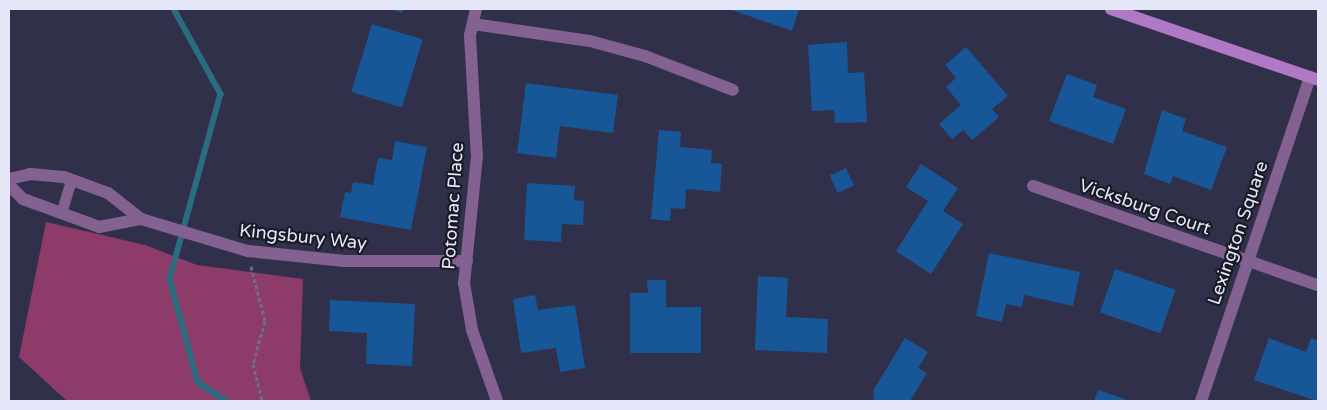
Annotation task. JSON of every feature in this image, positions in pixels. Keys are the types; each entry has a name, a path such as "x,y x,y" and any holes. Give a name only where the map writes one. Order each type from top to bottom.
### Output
{"main road":[{"path":"1111,9 1314,79"}],"street":[{"name":"Potomac Place","path":"476,9 473,24 476,156 464,283 472,330 497,401"},
{"path":"473,24 590,41 645,56 733,90"},
{"name":"Lexington Square","path":"1200,401 1246,260 1314,79"},
{"name":"Kingsbury Way","path":"9,179 30,174 71,180 108,193 141,219 209,242 248,251 344,261 466,261"},
{"name":"Kingsbury Way","path":"9,185 23,198 99,227 141,219"},
{"name":"Vicksburg Court","path":"1033,186 1318,285"}],"lane":[{"path":"60,213 71,180"}],"path":[{"path":"248,251 264,314 253,364 262,401"}],"shaded area":[{"path":"46,222 145,245 197,265 303,279 300,368 311,401 67,401 19,357"}],"building":[{"path":"390,9 404,9 402,13"},
{"path":"729,9 799,9 792,31"},
{"path":"372,24 423,39 402,107 351,92"},
{"path":"847,42 848,73 864,72 867,122 835,123 834,110 812,111 808,45"},
{"path":"966,47 1008,96 992,109 999,117 972,140 963,130 952,139 939,124 961,105 946,87 956,78 945,65"},
{"path":"1067,74 1097,85 1093,97 1126,109 1113,144 1049,121"},
{"path":"526,83 618,95 613,133 560,126 556,158 517,153"},
{"path":"1162,110 1186,119 1182,131 1227,147 1211,190 1173,176 1170,184 1144,174"},
{"path":"659,130 681,132 680,147 712,150 711,163 722,164 720,192 686,189 685,209 671,208 670,221 651,219"},
{"path":"395,141 427,147 411,230 340,217 345,192 351,193 353,182 373,185 378,158 392,160"},
{"path":"921,164 958,188 943,211 963,224 931,274 896,251 928,201 906,187"},
{"path":"846,168 854,185 838,193 830,176"},
{"path":"527,183 575,186 574,200 584,201 583,225 562,224 561,242 524,240"},
{"path":"989,253 1080,272 1073,306 1024,295 1022,307 1006,304 1002,322 976,316"},
{"path":"1115,269 1176,290 1161,333 1100,312"},
{"path":"758,276 788,278 786,317 828,319 827,353 755,350"},
{"path":"647,280 666,280 666,307 701,307 701,353 630,353 630,293 648,293"},
{"path":"535,295 538,310 575,305 585,368 560,372 556,348 521,353 513,299"},
{"path":"330,300 415,304 412,366 366,364 367,333 329,331"},
{"path":"905,338 928,352 918,368 927,373 910,401 874,401 873,391"},
{"path":"1269,338 1306,352 1311,338 1318,341 1317,401 1254,380"},
{"path":"1098,390 1130,401 1094,401"}],"waterway":[{"path":"174,9 221,94 170,279 198,382 226,401"}]}
